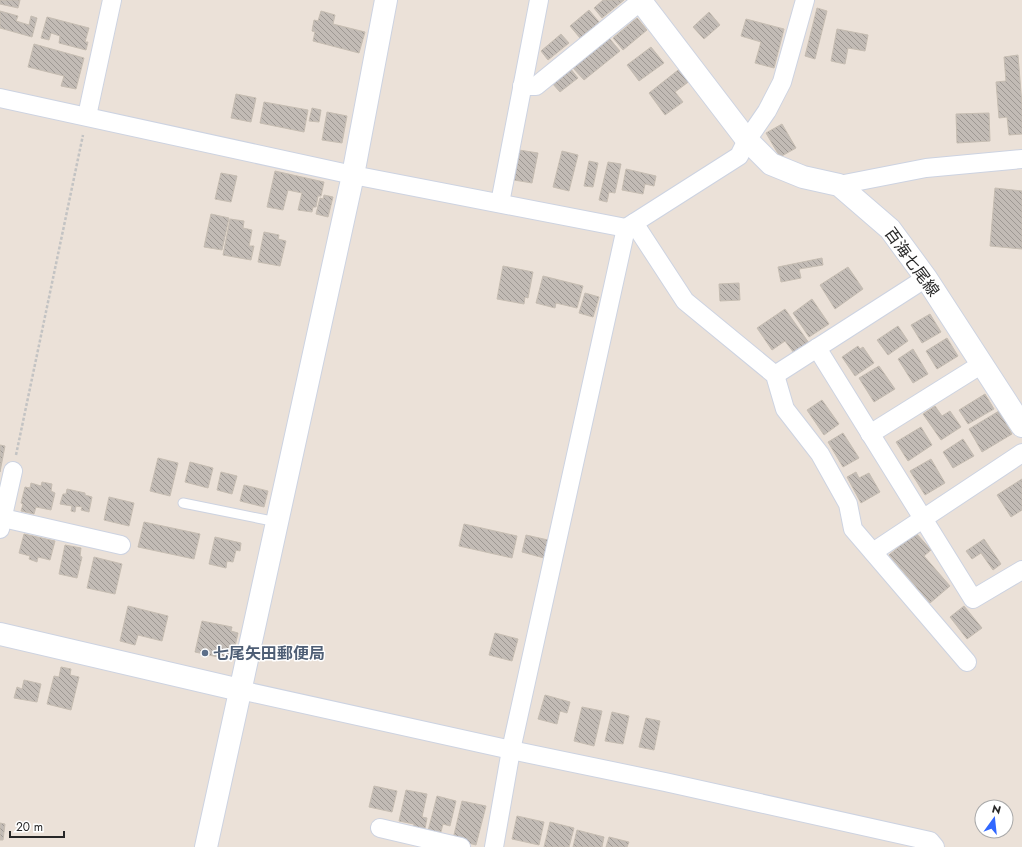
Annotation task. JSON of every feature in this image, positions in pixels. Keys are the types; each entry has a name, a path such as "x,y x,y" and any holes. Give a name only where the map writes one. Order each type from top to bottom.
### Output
{"street":[{"path":"87,116 112,0"},
{"path":"206,847 353,175 386,0"},
{"path":"500,203 539,0"},
{"path":"522,86 536,86 640,0"},
{"name":"百海七尾線","path":"640,0 747,140 771,164 803,177 839,185 890,229 926,278 1022,426"},
{"path":"0,98 353,175 500,203 630,225 739,156 747,140 767,111 782,82 805,0"},
{"path":"839,185 926,168 1022,158"},
{"path":"630,225 684,301 775,375 785,409 820,454 848,504 853,529 967,662"},
{"path":"494,847 512,750 630,225"},
{"path":"775,375 926,278"},
{"path":"817,348 973,599 1022,570"},
{"path":"870,434 982,364"},
{"path":"873,552 1022,453"},
{"path":"13,471 1,524 121,545"},
{"path":"0,634 240,690 930,841 935,847"},
{"path":"380,828 461,847"}],"lane":[{"path":"183,503 277,522"}],"path":[{"path":"13,471 87,116"}],"building":[{"path":"0,0 20,0 18,8 0,4"},
{"path":"603,0 624,0 602,18 594,8"},
{"path":"817,8 827,11 815,59 805,56"},
{"path":"589,10 599,22 580,38 570,26"},
{"path":"0,11 18,16 16,21 29,25 31,16 37,18 32,37 0,28"},
{"path":"321,11 335,15 333,24 365,32 359,53 313,41 315,32 312,31 314,20 318,21"},
{"path":"709,12 720,25 704,39 693,27"},
{"path":"47,17 89,28 85,42 88,42 86,50 59,43 60,36 51,33 49,40 41,38"},
{"path":"637,18 647,30 623,50 613,38"},
{"path":"746,19 784,29 774,68 755,63 761,42 741,36"},
{"path":"837,29 868,35 865,51 848,48 845,64 831,61"},
{"path":"561,34 569,43 548,60 541,51"},
{"path":"609,38 620,51 584,80 573,68"},
{"path":"34,44 84,58 76,89 61,86 64,76 28,67"},
{"path":"651,47 664,63 639,81 627,65"},
{"path":"1018,55 1022,105 1022,134 1009,135 1007,117 999,118 996,82 1006,81 1004,57"},
{"path":"682,67 691,80 675,92 683,102 665,115 649,93"},
{"path":"570,68 578,78 560,92 552,83"},
{"path":"236,94 256,98 251,122 231,118"},
{"path":"264,102 308,110 304,132 260,123"},
{"path":"312,108 321,110 319,122 309,121"},
{"path":"327,112 347,116 342,143 322,140"},
{"path":"989,113 990,141 957,143 956,114"},
{"path":"782,124 796,148 780,157 766,133"},
{"path":"519,150 538,153 532,183 514,180"},
{"path":"562,151 578,155 569,191 553,187"},
{"path":"589,161 598,163 593,187 584,186"},
{"path":"608,162 621,164 615,193 609,192 607,202 599,200"},
{"path":"626,169 656,176 654,186 645,184 643,194 622,190"},
{"path":"275,171 324,182 321,196 318,196 316,207 313,207 312,212 298,210 302,193 288,190 283,210 267,207"},
{"path":"221,173 237,176 231,202 215,199"},
{"path":"995,188 1022,191 1022,249 990,246"},
{"path":"324,195 333,197 328,217 316,214 320,198 323,199"},
{"path":"211,214 229,218 222,250 204,247"},
{"path":"230,219 244,221 243,228 252,230 249,246 254,246 251,260 223,255"},
{"path":"264,232 279,235 278,239 286,241 280,266 258,262"},
{"path":"822,258 823,265 799,269 801,278 781,282 778,267"},
{"path":"503,266 533,272 528,298 525,297 524,304 497,299"},
{"path":"848,267 863,289 835,309 820,285"},
{"path":"543,276 583,286 577,308 556,303 555,308 536,303"},
{"path":"739,283 740,300 720,301 719,284"},
{"path":"585,293 599,297 593,317 579,313"},
{"path":"812,299 829,324 809,337 793,313"},
{"path":"785,309 809,343 794,353 785,341 772,350 757,328"},
{"path":"930,314 941,332 922,343 911,325"},
{"path":"898,326 908,341 888,355 877,340"},
{"path":"947,338 958,356 937,369 926,351"},
{"path":"858,346 860,349 863,347 874,363 855,376 842,357"},
{"path":"913,349 928,374 913,383 898,359"},
{"path":"879,366 895,389 874,402 859,378"},
{"path":"985,394 994,409 968,424 959,410"},
{"path":"822,400 839,424 824,435 807,410"},
{"path":"935,406 942,416 950,411 961,427 941,440 923,414"},
{"path":"999,411 1012,434 982,452 969,429"},
{"path":"921,427 932,445 908,461 896,442"},
{"path":"843,433 859,458 843,467 828,442"},
{"path":"963,439 974,456 953,468 943,452"},
{"path":"0,445 5,446 0,472"},
{"path":"158,458 178,463 170,496 150,491"},
{"path":"931,459 945,483 925,495 910,471"},
{"path":"190,462 213,468 208,488 185,482"},
{"path":"221,472 237,476 232,494 217,490"},
{"path":"856,472 859,478 869,473 880,492 861,503 847,477"},
{"path":"1022,479 1022,510 1011,517 997,495"},
{"path":"42,482 52,484 51,491 55,493 51,510 36,507 34,514 21,511 23,504 21,503 25,487 30,488 31,483 41,486"},
{"path":"244,485 268,491 264,507 240,501"},
{"path":"67,489 85,493 85,495 92,497 89,512 81,510 82,507 76,506 75,512 71,511 72,506 60,504 63,494 66,494"},
{"path":"109,497 134,503 129,526 104,520"},
{"path":"144,522 200,534 194,559 138,547"},
{"path":"464,524 517,536 512,558 459,546"},
{"path":"916,533 931,550 924,556 950,586 930,603 889,555"},
{"path":"24,534 55,541 50,560 38,557 37,562 29,559 30,556 19,553"},
{"path":"526,535 548,540 544,558 522,552"},
{"path":"215,537 241,543 240,551 236,550 233,562 227,561 226,568 209,564"},
{"path":"984,539 1001,564 993,570 981,553 972,559 966,551"},
{"path":"65,545 81,548 80,556 82,557 77,578 59,574"},
{"path":"94,557 122,564 115,594 87,588"},
{"path":"128,606 168,616 162,641 138,635 135,645 120,641"},
{"path":"964,606 982,628 967,639 950,617"},
{"path":"202,621 232,627 231,631 238,633 232,660 195,652"},
{"path":"495,633 518,639 512,661 489,655"},
{"path":"61,667 71,669 70,675 79,677 71,710 47,704 54,676 59,677"},
{"path":"24,680 41,684 37,702 14,698 17,687 22,689"},
{"path":"545,695 570,702 567,713 560,711 557,724 538,719"},
{"path":"582,707 602,711 594,746 574,741"},
{"path":"612,712 629,716 623,744 605,741"},
{"path":"646,718 660,721 654,750 639,747"},
{"path":"374,786 397,791 392,812 369,807"},
{"path":"406,790 427,794 422,817 427,818 424,834 413,831 414,824 399,821"},
{"path":"437,796 456,801 450,826 443,824 439,839 427,835"},
{"path":"462,801 486,806 476,845 453,839"},
{"path":"517,816 544,822 539,845 512,839"},
{"path":"550,822 574,828 569,847 544,847"},
{"path":"0,823 5,824 3,840 0,840"},
{"path":"577,830 604,837 602,847 573,847"},
{"path":"609,837 629,842 627,847 606,847"}],"place":[{"name":"七尾矢田郵便局","path":"205,653"}]}
